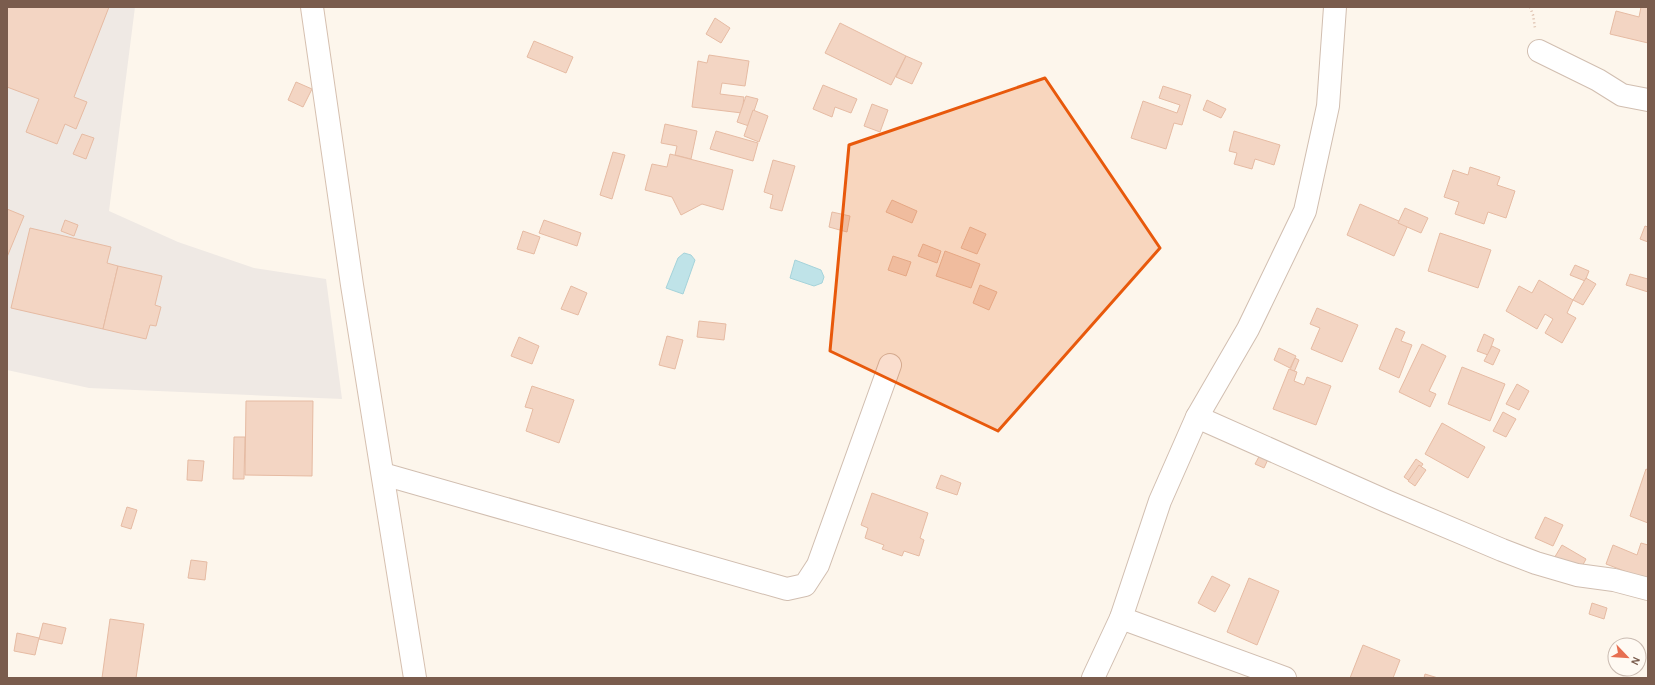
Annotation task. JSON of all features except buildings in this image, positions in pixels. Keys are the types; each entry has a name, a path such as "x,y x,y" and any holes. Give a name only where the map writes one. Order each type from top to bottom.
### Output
{"street":[{"path":"312,7 352,286 415,678"},
{"path":"1093,678 1121,618 1160,501 1197,417 1248,329 1305,211 1328,106 1335,7"},
{"path":"1539,51 1598,80 1622,95 1648,100"},
{"path":"383,474 787,589 805,585 818,565 890,366"},
{"path":"1197,417 1386,502 1536,564 1577,575 1614,580 1648,589"},
{"path":"1121,618 1285,678"}],"highlighted area":[{"path":"1045,78 1160,248 998,431 830,351 849,145"}],"shaded area":[{"path":"7,7 135,7 109,211 178,242 254,268 326,279 342,399 89,388 7,370"}],"water":[{"path":"684,253 691,255 695,260 683,294 666,288 678,258"},
{"path":"795,260 821,270 824,277 822,283 814,286 790,278"}]}
